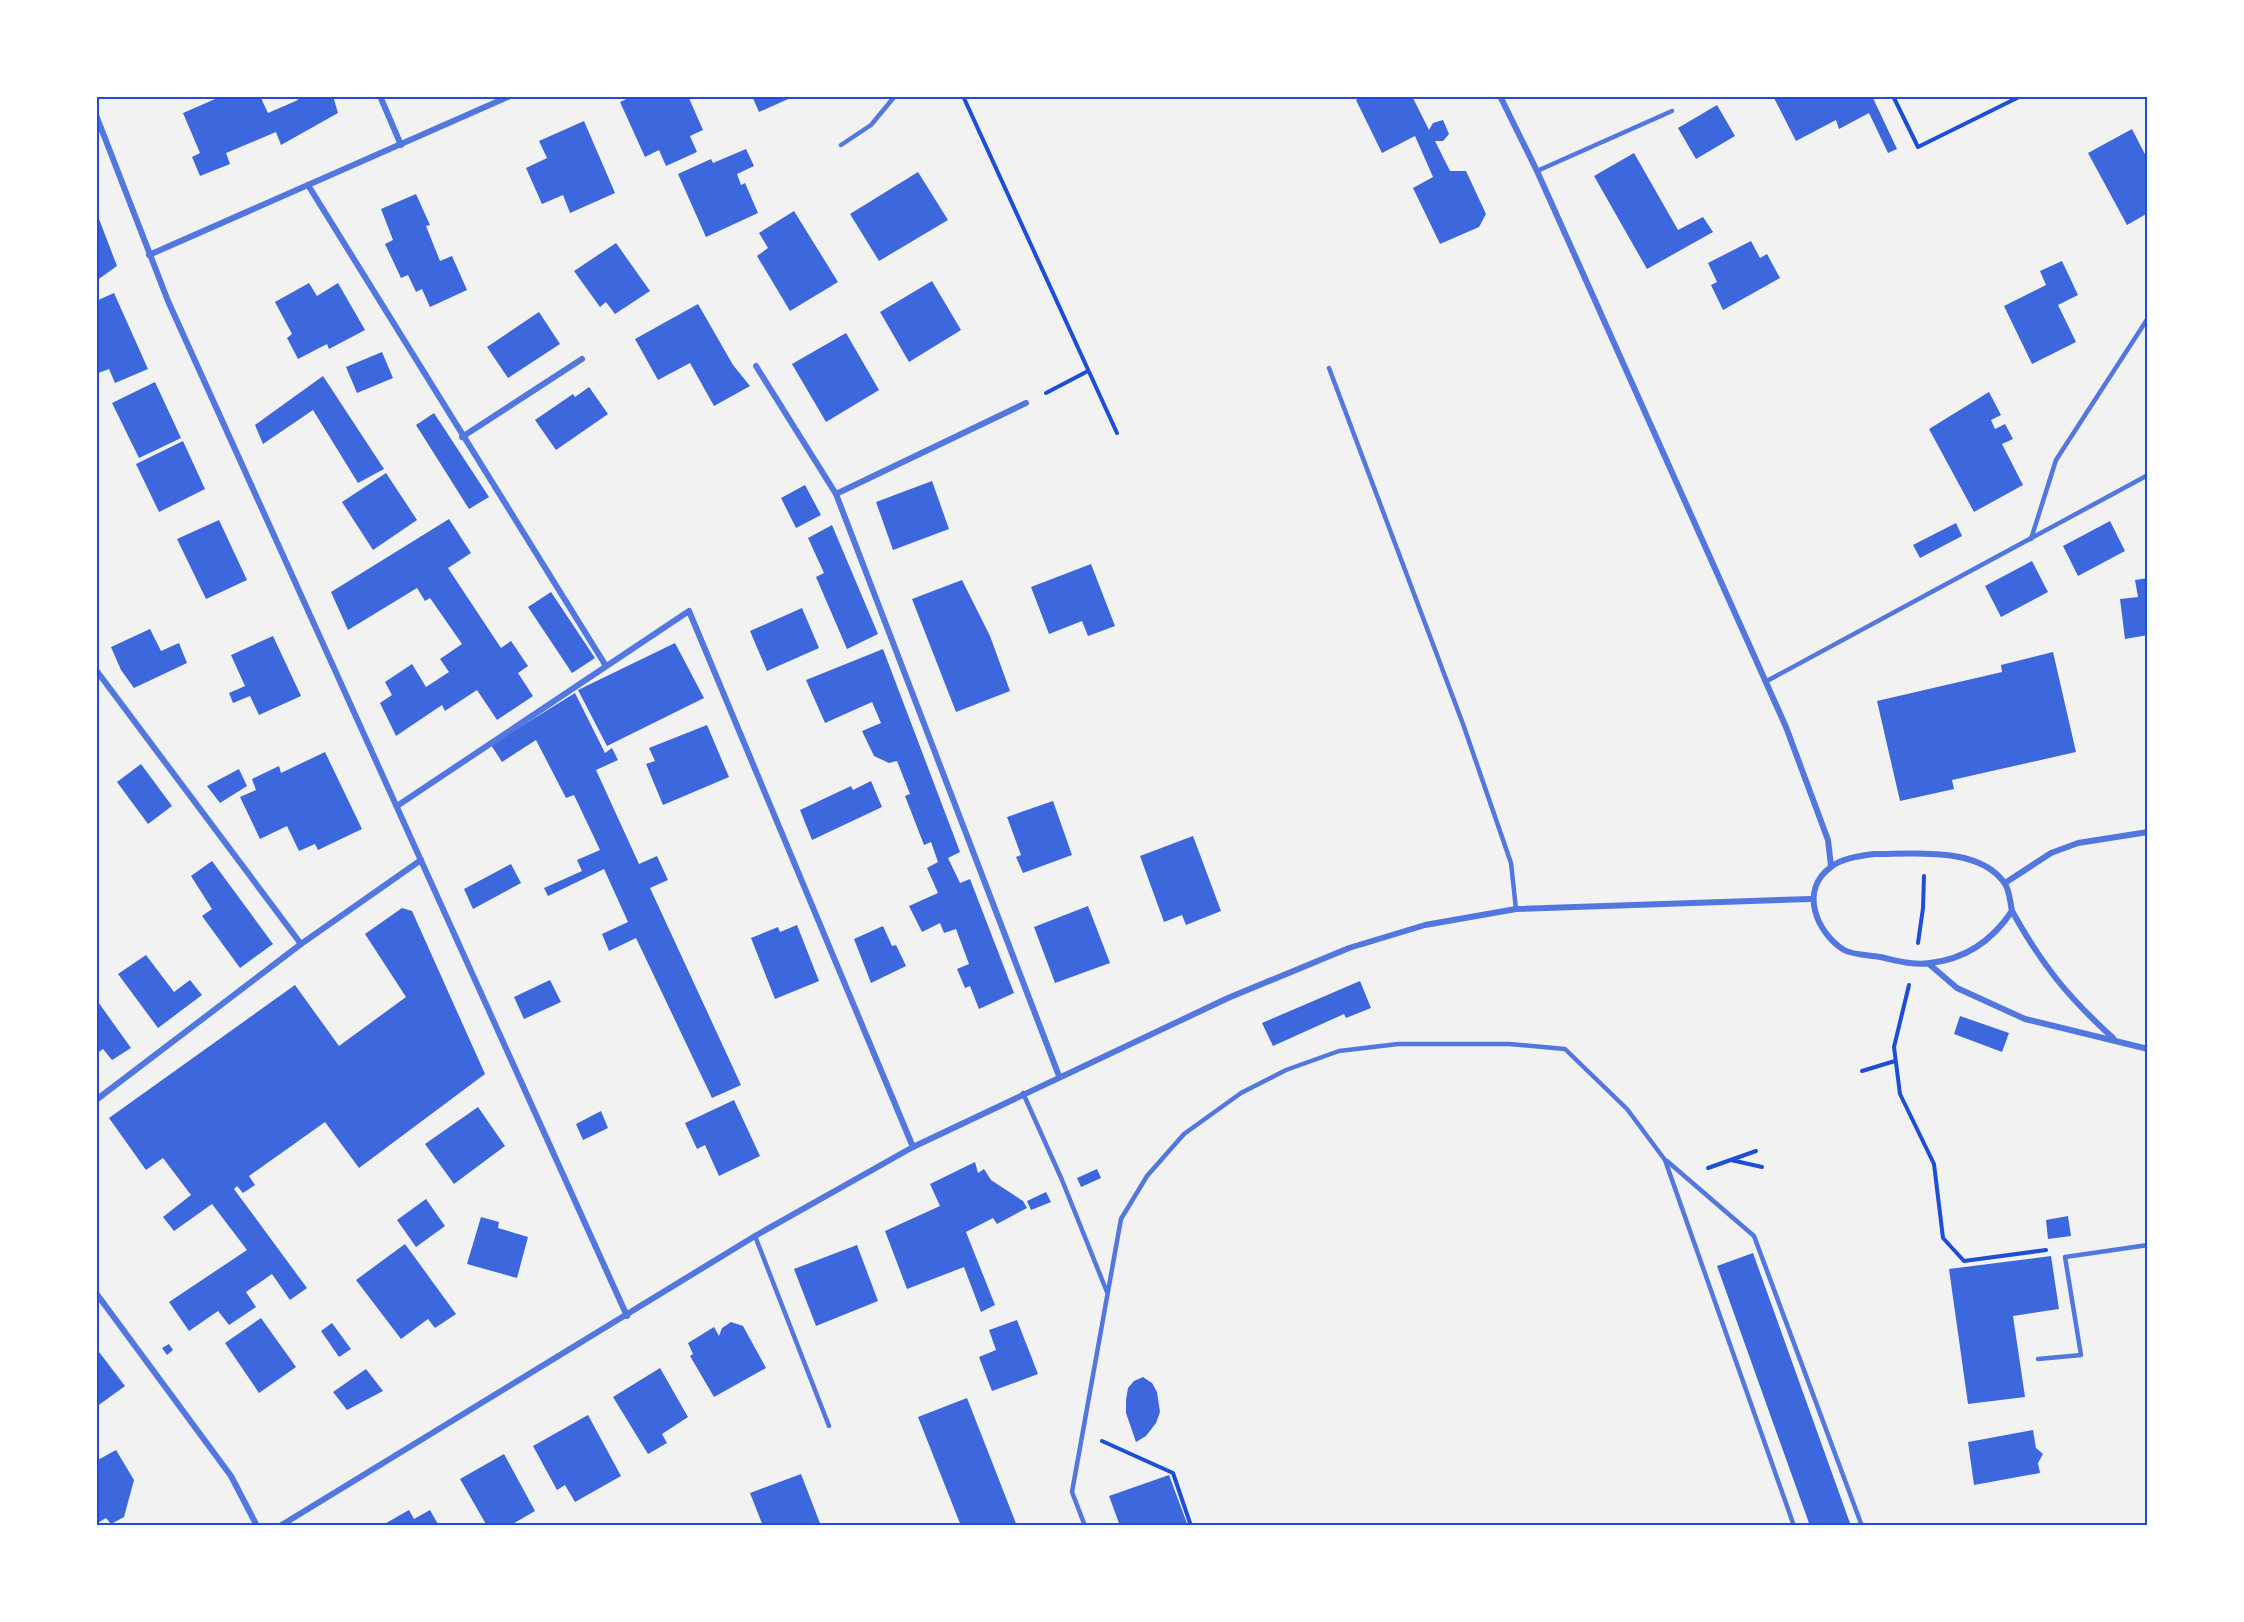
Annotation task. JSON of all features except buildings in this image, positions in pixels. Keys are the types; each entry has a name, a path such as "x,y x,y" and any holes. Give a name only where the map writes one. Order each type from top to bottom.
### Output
{"street":[{"path":"380,96 401,145"},
{"path":"149,255 510,96"},
{"path":"1500,96 1537,171 1786,727 1828,840 1831,866"},
{"path":"96,115 149,255 627,1316"},
{"path":"308,185 462,437 606,666"},
{"path":"462,437 582,359"},
{"path":"756,366 836,494 1059,1076"},
{"path":"836,494 1026,403"},
{"path":"397,806 689,611 913,1147"},
{"path":"96,670 301,944"},
{"path":"2005,883 2051,853 2078,843 2148,832"},
{"path":"2012,911 1998,933 1984,943 1964,954 1929,964 1846,951 1832,940 1818,922 1812,899 1819,880 1831,866 1853,857 1874,854 1963,856 1986,868 2005,883 2012,911 2051,976 2080,1009 2113,1039"},
{"path":"96,1100 301,944 421,860"},
{"path":"280,1526 755,1236 913,1147 1228,998 1349,948 1425,925 1516,909 1812,899"},
{"path":"1929,964 1957,988 2025,1019 2148,1049"},
{"path":"96,1293 231,1476 257,1526"}],"lane":[{"path":"841,145 872,125 895,96"},
{"path":"1537,171 1672,111"},
{"path":"2031,538 2055,460 2148,318"},
{"path":"1329,368 1463,724 1511,863 1516,909"},
{"path":"1765,682 2146,476 2148,482"},
{"path":"1085,1526 1072,1492 1082,1432 1121,1219 1147,1176 1184,1134 1241,1093 1286,1070 1339,1051 1398,1044 1509,1044 1565,1049 1627,1109 1665,1160 1754,1236 1862,1526"},
{"path":"1023,1094 1062,1180 1107,1292"},
{"path":"1665,1160 1794,1526"},
{"path":"755,1236 829,1426"},
{"path":"2038,1359 2081,1355 2065,1257 2148,1245"}],"path":[{"path":"963,96 1117,433"},
{"path":"1893,96 1918,147 2020,96"},
{"path":"1026,403 1088,370"},
{"path":"1925,855 1923,908 1914,963 1893,1047 1900,1094 1934,1164 1943,1238 1964,1261 2050,1249 2065,1257"},
{"path":"1862,1071 1895,1061"},
{"path":"1720,1164 1756,1151"},
{"path":"1731,1160 1762,1167"},
{"path":"1082,1432 1173,1473 1191,1526"}]}
